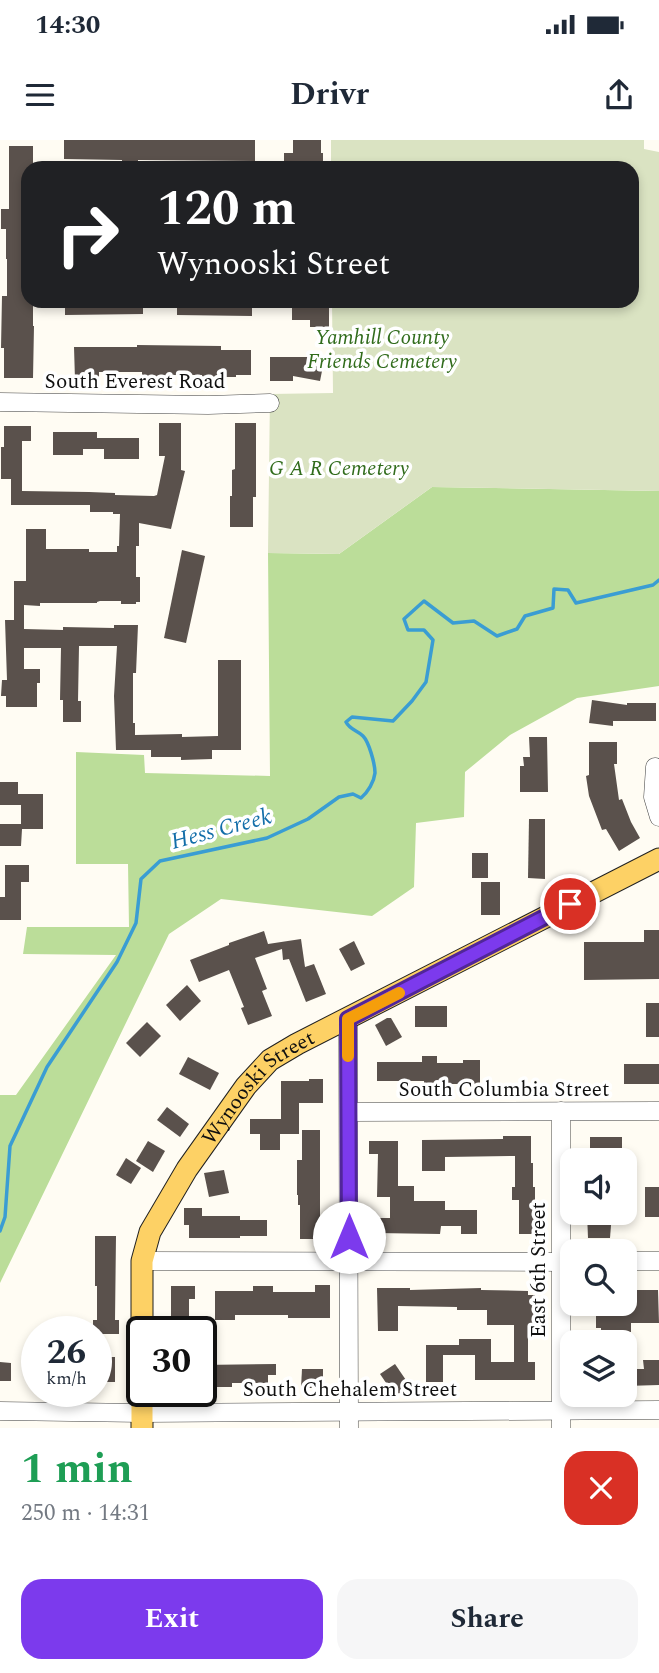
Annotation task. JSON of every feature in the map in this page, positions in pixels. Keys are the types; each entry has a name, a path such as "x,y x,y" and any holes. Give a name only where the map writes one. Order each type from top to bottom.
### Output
{"main road":[{"name":"Wynooski Street","path":"142,1420 142,1261 150,1232 194,1160 246,1086 270,1060 297,1044 659,859"}],"street":[{"name":"South Everest Road","path":"0,402 208,405 270,403"},
{"path":"655,766 653,797 659,817"},
{"path":"348,1019 349,1420"},
{"name":"East 6th Street","path":"561,1111 566,1239"},
{"name":"South Columbia Street","path":"349,1112 659,1111"},
{"path":"142,1261 560,1262"},
{"path":"637,1261 659,1261"},
{"name":"East 6th Street","path":"561,1420 565,1316"},
{"name":"South Chehalem Street","path":"0,1411 142,1420 561,1420 659,1410"}],"green space":[{"path":"331,140 644,140 644,149 659,152 659,491 432,487 339,554 268,553 270,394 333,393 332,308 639,308 639,161 331,161"},
{"path":"432,487 659,491 659,686 577,698 510,735 465,772 464,817 416,823 414,887 372,916 221,899 169,934 0,1283 0,1095 16,1095 116,955 23,954 27,927 129,927 128,864 76,864 76,752 144,755 145,773 270,776 268,553 339,554"}],"building":[{"path":"64,140 255,140 255,161 64,159"},
{"path":"293,140 321,140 323,161 284,161 284,153 293,153"},
{"path":"9,146 33,146 33,161 21,161 21,308 33,308 33,378 4,378 4,348 1,348 2,296 7,296 7,259 6,229 1,229 1,209 9,209"},
{"path":"65,308 143,308 143,314 65,315"},
{"path":"177,308 252,308 252,316 177,315"},
{"path":"292,308 329,308 329,327 310,327 310,320 292,320"},
{"path":"221,346 221,350 251,350 251,375 174,375 174,378 160,378 160,381 142,381 142,372 99,372 99,377 75,380 74,347"},
{"path":"309,353 325,356 320,381 293,376 293,381 270,381 270,357 309,357"},
{"path":"159,423 181,423 181,470 185,471 171,529 139,523 136,577 140,577 140,602 24,605 24,629 63,630 63,627 114,628 114,625 138,625 136,673 133,673 135,735 218,736 218,660 241,660 241,750 212,750 212,759 181,760 181,757 151,757 151,750 116,750 114,696 117,646 79,646 78,701 81,701 81,722 63,722 63,700 60,700 61,648 24,648 24,669 40,669 37,707 6,707 6,696 1,696 2,680 7,680 5,620 14,620 14,581 26,581 26,529 46,529 46,549 117,552 120,514 90,512 90,505 11,505 11,479 1,479 4,426 31,426 31,441 22,441 22,491 154,496 157,495 165,456 159,456"},
{"path":"235,423 256,423 256,497 253,497 253,527 230,527 232,470 235,469"},
{"path":"53,432 97,432 97,438 139,438 139,459 104,459 104,449 83,449 83,455 53,455"},
{"path":"182,550 205,556 186,643 164,638"},
{"path":"592,700 627,705 656,703 656,721 613,721 613,726 589,723"},
{"path":"529,737 547,737 548,792 520,792 520,766 524,766 523,757 530,757"},
{"path":"589,742 617,742 617,764 614,764 619,800 622,799 640,838 619,851 606,829 602,830 589,796 586,776 589,775"},
{"path":"0,782 18,782 18,794 43,794 43,829 22,829 21,846 0,846 0,824 21,824 21,805 0,805"},
{"path":"529,819 545,819 545,879 528,878"},
{"path":"472,853 488,853 488,878 472,878"},
{"path":"5,865 29,865 29,882 21,882 21,920 0,920 0,897 5,897"},
{"path":"481,882 500,882 500,915 481,915"},
{"path":"644,930 659,930 659,979 584,980 584,942 644,942"},
{"path":"264,931 268,944 301,939 305,967 314,964 326,994 306,1002 289,959 283,960 282,949 255,958 267,989 262,991 272,1016 248,1025 229,970 199,982 190,960"},
{"path":"354,941 365,964 351,971 339,949"},
{"path":"187,985 201,1001 180,1021 166,1005"},
{"path":"646,1003 659,1003 659,1037 646,1037"},
{"path":"415,1006 447,1006 447,1027 415,1027"},
{"path":"391,1018 402,1037 386,1046 375,1025"},
{"path":"147,1022 161,1036 140,1057 126,1043"},
{"path":"422,1056 437,1056 437,1063 480,1060 480,1084 424,1087 424,1081 377,1081 377,1062 422,1062"},
{"path":"188,1057 219,1073 210,1090 179,1074"},
{"path":"624,1064 659,1064 659,1084 624,1084"},
{"path":"323,1079 323,1103 299,1103 299,1134 280,1134 280,1150 260,1150 260,1134 250,1134 250,1119 281,1119 281,1081"},
{"path":"167,1107 189,1124 180,1137 157,1120"},
{"path":"302,1130 320,1130 320,1239 300,1239 297,1160 302,1160"},
{"path":"503,1136 531,1136 535,1234 519,1234 519,1200 512,1200 512,1187 515,1187 515,1156 445,1157 445,1171 422,1171 422,1140 503,1139"},
{"path":"590,1137 622,1137 622,1148 590,1148"},
{"path":"148,1141 165,1151 153,1172 136,1161"},
{"path":"369,1141 398,1141 398,1186 414,1186 414,1201 445,1201 445,1210 477,1210 477,1234 461,1234 461,1226 441,1226 440,1234 376,1233 376,1218 390,1218 390,1197 377,1197 378,1154 369,1154"},
{"path":"126,1158 141,1168 131,1184 116,1175"},
{"path":"224,1170 229,1193 209,1197 204,1173"},
{"path":"645,1187 659,1187 659,1217 645,1217"},
{"path":"184,1208 202,1208 202,1216 240,1216 240,1220 267,1220 267,1236 189,1238 189,1225 184,1225"},
{"path":"587,1225 611,1225 610,1238 588,1238"},
{"path":"95,1236 116,1236 115,1320 119,1320 119,1334 112,1334 112,1316 97,1316"},
{"path":"315,1285 330,1285 330,1318 235,1315 235,1320 217,1320 215,1316 215,1291 253,1291 253,1286 273,1286 273,1292 315,1292"},
{"path":"171,1286 195,1286 195,1299 189,1299 189,1316 171,1316"},
{"path":"377,1288 481,1288 528,1291 528,1295 535,1295 535,1333 528,1333 528,1362 535,1362 535,1380 475,1380 475,1355 443,1355 443,1382 426,1382 426,1345 459,1345 459,1339 491,1339 491,1362 514,1362 514,1325 487,1325 487,1310 398,1306 398,1331 378,1331"},
{"path":"637,1290 658,1290 659,1323 631,1323 631,1330 596,1328 596,1316 637,1316"},
{"path":"112,1357 115,1357 115,1382 112,1382"},
{"path":"643,1360 659,1360 659,1385 637,1386 637,1369 644,1369"},
{"path":"0,1362 11,1363 11,1381 0,1381"},
{"path":"276,1364 276,1375 268,1375 268,1383 232,1383 232,1387 217,1387 217,1365"},
{"path":"395,1364 410,1386 395,1396 380,1374"},
{"path":"302,1369 323,1369 323,1388 301,1388"}],"waterway":[{"name":"Hess Creek","path":"0,1231 5,1217 10,1146 47,1067 117,962 136,923 141,879 160,861 267,838 308,819 339,797 353,794 361,798 364,796 374,776 373,759 365,739 346,722 352,717 393,721 426,682 433,640 424,630 408,630 404,619 424,601 453,623 474,621 497,636 517,629 525,616 553,608 554,589 568,590 576,603 653,585 659,580"}],"slow traffic":[{"path":"348,1056 348,1019 399,993"}],"route":[{"path":"349,1237 348,1019 570,904"}],"park label":[{"name":"Yamhill County Friends Cemetery","path":"382,349"},
{"name":"G A R Cemetery","path":"339,468"}]}
